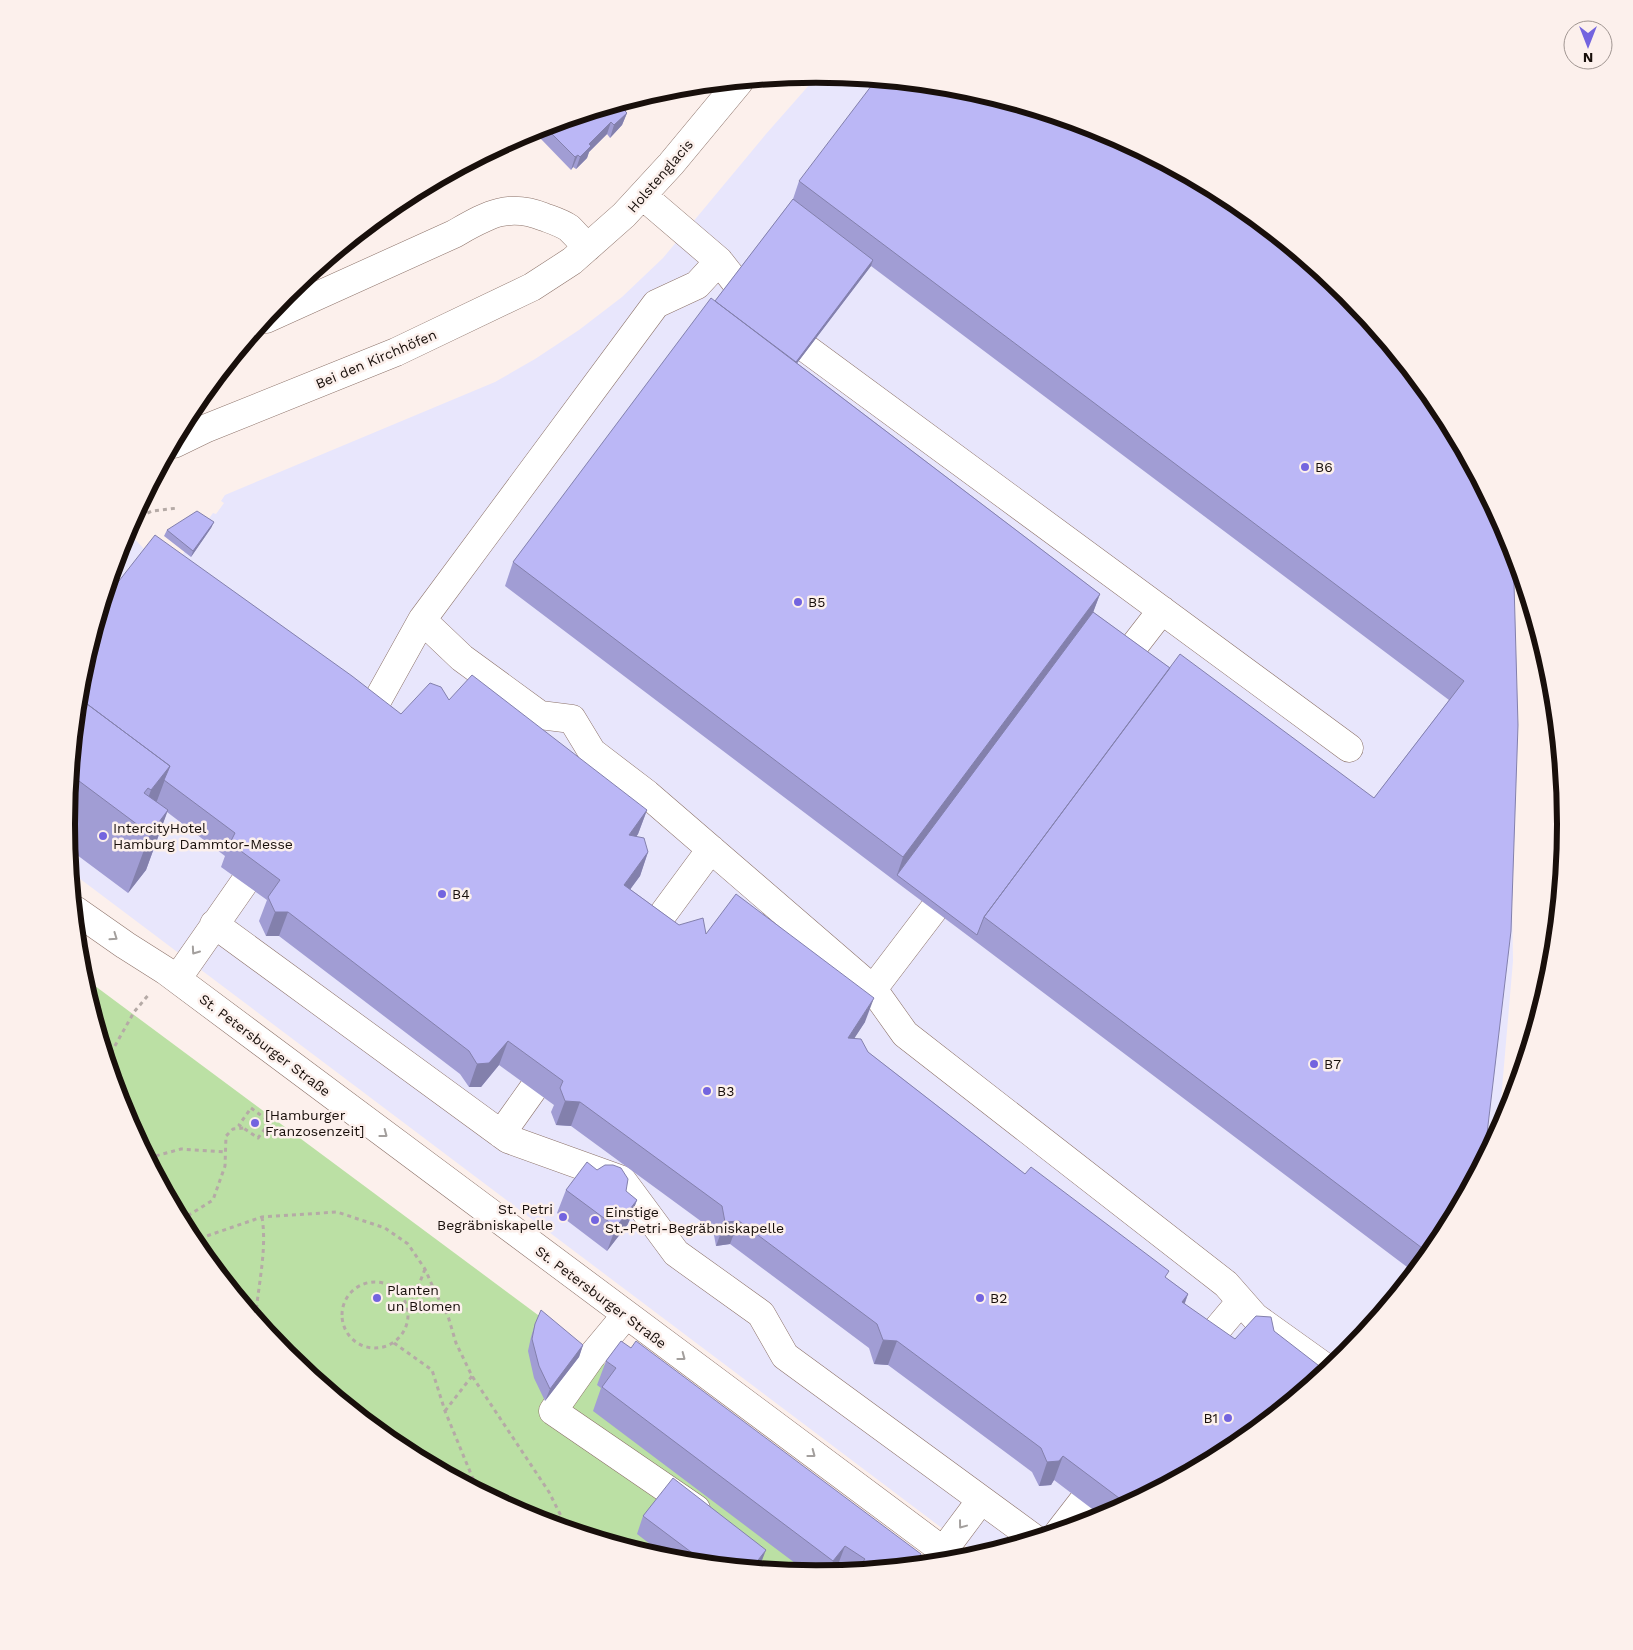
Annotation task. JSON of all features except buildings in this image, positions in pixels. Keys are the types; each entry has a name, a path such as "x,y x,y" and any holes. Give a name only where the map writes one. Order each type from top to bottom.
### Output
{"street":[{"name":"Holstenglacis","path":"580,254 643,196 733,89"},
{"path":"643,196 719,261 762,316 1349,748"},
{"path":"282,312 454,234 478,220 500,212 518,209 531,211 568,227 580,254"},
{"name":"Bei den Kirchhöfen","path":"197,423 396,352 532,287 580,254"},
{"path":"367,719 422,620 656,304 697,285 719,261"},
{"path":"1101,689 1162,610"},
{"path":"422,620 462,658 540,715 572,719 592,752 647,794 873,989 905,1034 1226,1284 1255,1317 1323,1366"},
{"path":"649,933 711,849"},
{"path":"873,989 969,862"},
{"path":"171,975 214,924 244,883"},
{"name":"St. Petersburger Straße","path":"80,914 171,975 948,1554"},
{"path":"214,924 500,1134 508,1139 622,1180 676,1253 761,1314 785,1356 1029,1535"},
{"path":"500,1134 533,1089"},
{"path":"1203,1346 1241,1301"},
{"path":"626,1315 591,1357 553,1411 716,1522"},
{"path":"982,1500 1013,1539"},
{"path":"951,1554 982,1500"},
{"path":"1067,1522 1083,1501"}],"path":[{"path":"143,515 152,511 178,508"},
{"path":"111,1054 134,1012 171,975"},
{"path":"187,1216 213,1200 225,1166 226,1136 233,1129 244,1128 258,1138 270,1122 251,1108 239,1125 244,1128"},
{"path":"153,1157 181,1149 226,1152"},
{"path":"201,1238 262,1217 337,1212 385,1228 408,1244 425,1270 448,1316 456,1343 472,1376 549,1492 564,1522"},
{"path":"256,1311 265,1232 262,1217"},
{"path":"409,1310 425,1270"},
{"path":"364,1283 384,1283 401,1293 409,1310 409,1320 403,1335 394,1343 386,1347 374,1349 364,1347 353,1341 348,1335 342,1319 345,1301 354,1289 364,1283"},
{"path":"394,1343 432,1370 445,1411 475,1482"},
{"path":"445,1411 472,1376"}],"shaded area":[{"path":"811,83 865,85 913,90 979,102 1493,522 1506,553 1513,961 1500,1114 1459,1196 1405,1276 1374,1314 1341,1349 1305,1382 1268,1413 1228,1442 1144,1490 1100,1510 1055,1527 971,1550 77,877 75,825 81,728 89,680 100,633 114,587 133,537 168,574 213,513 216,514 224,503 221,501 225,495 495,382 535,359 579,330 622,297 663,258"}],"green space":[{"name":"Planten un Blomen","path":"92,984 873,1564 768,1565 672,1552 625,1541 578,1527 533,1510 489,1490 405,1442 365,1413 292,1349 259,1314 200,1237 174,1196 151,1153 131,1109 114,1063"}],"place":[{"name":"B6","path":"1305,467"},
{"name":"B5","path":"798,602"},
{"name":"IntercityHotel Hamburg Dammtor-Messe","path":"103,836"},
{"name":"B4","path":"442,894"},
{"name":"B7","path":"1314,1064"},
{"name":"B3","path":"707,1091"},
{"name":"[Hamburger Franzosenzeit]","path":"255,1123"},
{"name":"St. Petri Begräbniskapelle","path":"563,1217"},
{"name":"Einstige St.-Petri-Begräbniskapelle","path":"595,1220"},
{"name":"Planten un Blomen","path":"377,1298"},
{"name":"B2","path":"980,1298"},
{"name":"B1","path":"1228,1418"}]}
